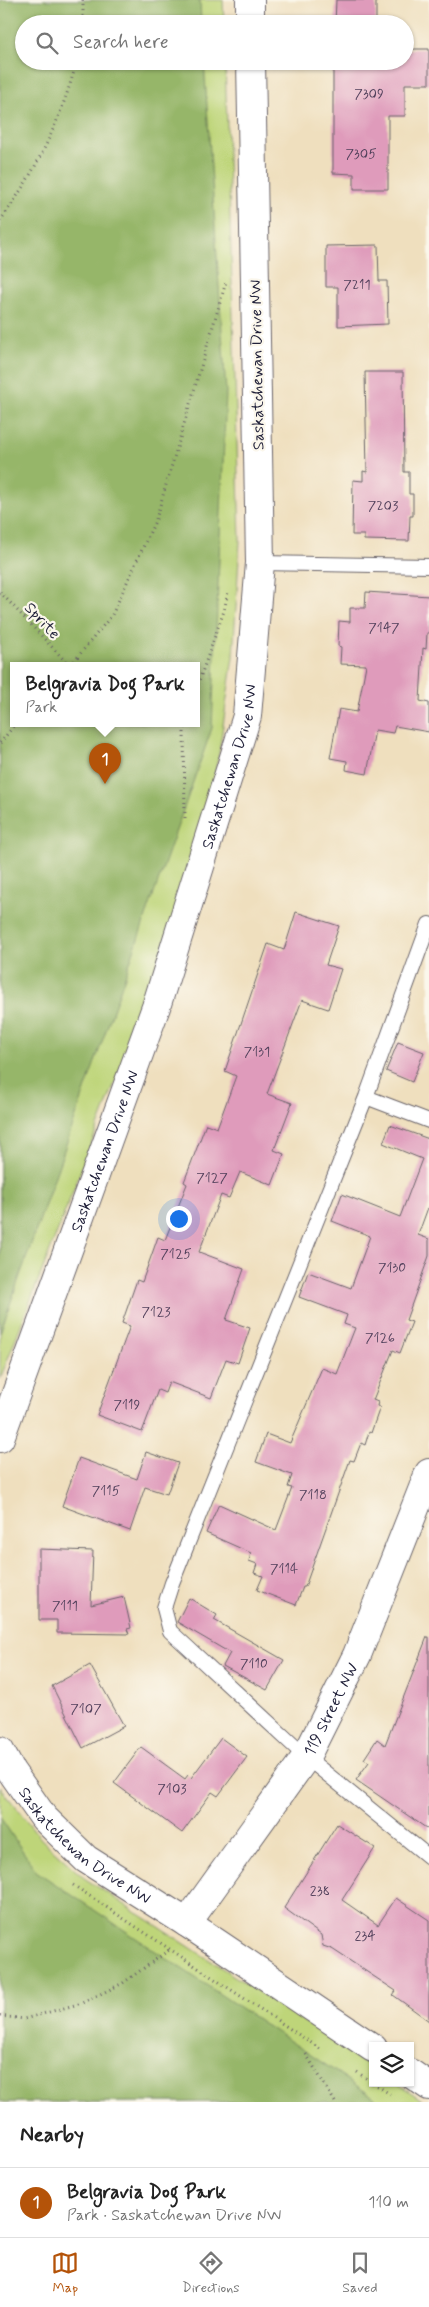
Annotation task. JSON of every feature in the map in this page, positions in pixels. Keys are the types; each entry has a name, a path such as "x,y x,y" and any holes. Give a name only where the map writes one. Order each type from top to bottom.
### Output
{"street":[{"path":"250,0 250,15"},
{"name":"Saskatchewan Drive NW","path":"0,1438 156,1007 247,716 260,563 251,70"},
{"name":"119 Street NW","path":"187,1923 306,1756 357,1655 429,1473"},
{"name":"Saskatchewan Drive NW","path":"0,1751 26,1796 44,1818 86,1859 187,1923 369,2045"},
{"path":"414,2076 429,2086"}],"lane":[{"path":"260,563 429,566"},
{"path":"429,924 366,1097 164,1608 170,1632 306,1756 429,1857"},
{"path":"366,1097 429,1121"}],"path":[{"path":"84,0 84,15"},
{"path":"0,221 26,185 43,151 65,103 74,70"},
{"path":"73,662 112,615 156,519 228,276 229,296"},
{"path":"200,677 224,611 229,583"},
{"name":"Sprite","path":"0,592 67,662"},
{"path":"0,743 13,727"},
{"path":"0,2016 24,2019 82,2003 123,1983 170,1950"},
{"path":"306,2054 335,2102"}],"green space":[{"path":"0,0 200,0 201,15 15,15 15,70 205,70 226,392 212,728 0,1333"},
{"path":"185,0 223,0 224,15 186,15"},
{"path":"188,70 225,70 240,540 233,657 219,753 210,796 165,954 0,1379 0,722 10,722 10,727 200,727 200,662 195,662"},
{"path":"0,1787 41,1839 84,1878 369,2064 369,2087 403,2087 425,2102 0,2102"},
{"path":"0,1817 36,1871 381,2102 0,2102"}],"building":[{"path":"336,0 376,0 376,15 335,15"},
{"path":"414,49 429,49 429,84 405,84 405,116 388,116 388,189 354,189 354,174 333,173 333,70 414,70"},
{"path":"378,245 379,281 387,281 388,324 338,326 338,287 326,287 326,246"},
{"path":"365,372 403,372 404,472 409,472 409,494 413,494 413,516 410,516 409,541 364,540 364,535 352,535 353,480 363,481 363,471 367,472"},
{"path":"366,592 429,596 429,633 427,633 426,649 423,648 420,701 429,703 429,732 395,726 393,733 375,730 367,774 346,770 347,761 330,758 339,709 357,712 366,665 340,664 341,647 338,646 339,621 350,622 350,608 365,608"},
{"path":"296,912 339,926 326,965 341,969 328,1009 302,1000 267,1094 292,1103 274,1150 284,1154 272,1185 240,1172 229,1198 221,1195 199,1252 244,1269 226,1320 250,1328 238,1363 226,1359 211,1398 169,1382 165,1393 158,1390 142,1432 97,1415 130,1326 122,1323 137,1280 142,1282 158,1237 165,1240 187,1184 184,1182 206,1124 217,1128 236,1076 225,1071 268,944 284,950"},
{"path":"398,1042 424,1052 412,1082 386,1071"},
{"path":"390,1125 429,1139 429,1205 418,1235 429,1239 429,1256 406,1320 412,1322 400,1353 393,1350 373,1400 378,1402 377,1406 380,1407 371,1433 369,1432 365,1445 361,1443 354,1461 350,1460 305,1587 303,1587 296,1605 257,1590 263,1576 254,1573 257,1564 249,1561 251,1553 206,1533 219,1504 276,1530 292,1488 288,1487 292,1475 256,1462 266,1434 290,1443 322,1368 337,1374 355,1328 344,1324 347,1315 299,1297 308,1272 351,1288 370,1236 332,1221 342,1194 400,1217 422,1159 383,1143"},
{"path":"146,1452 178,1463 167,1494 145,1487 130,1531 62,1506 79,1458 137,1479"},
{"path":"39,1549 93,1551 91,1605 124,1597 131,1628 127,1629 129,1634 57,1633 57,1620 39,1620"},
{"path":"189,1598 217,1615 214,1620 284,1660 267,1690 223,1666 230,1653 177,1622"},
{"path":"427,1637 429,1637 429,1830 356,1780 369,1762 364,1759 377,1739 385,1745"},
{"path":"90,1665 124,1726 83,1748 52,1686"},
{"path":"221,1738 247,1757 218,1796 212,1792 182,1833 114,1783 141,1747 185,1779 188,1775 191,1778"},
{"path":"337,1824 375,1848 342,1900 378,1925 396,1898 429,1920 429,2021 393,1995 396,1991 332,1949 323,1946 321,1935 284,1908"}],"place":[{"name":"Belgravia Dog Park","path":"105,784"}]}
